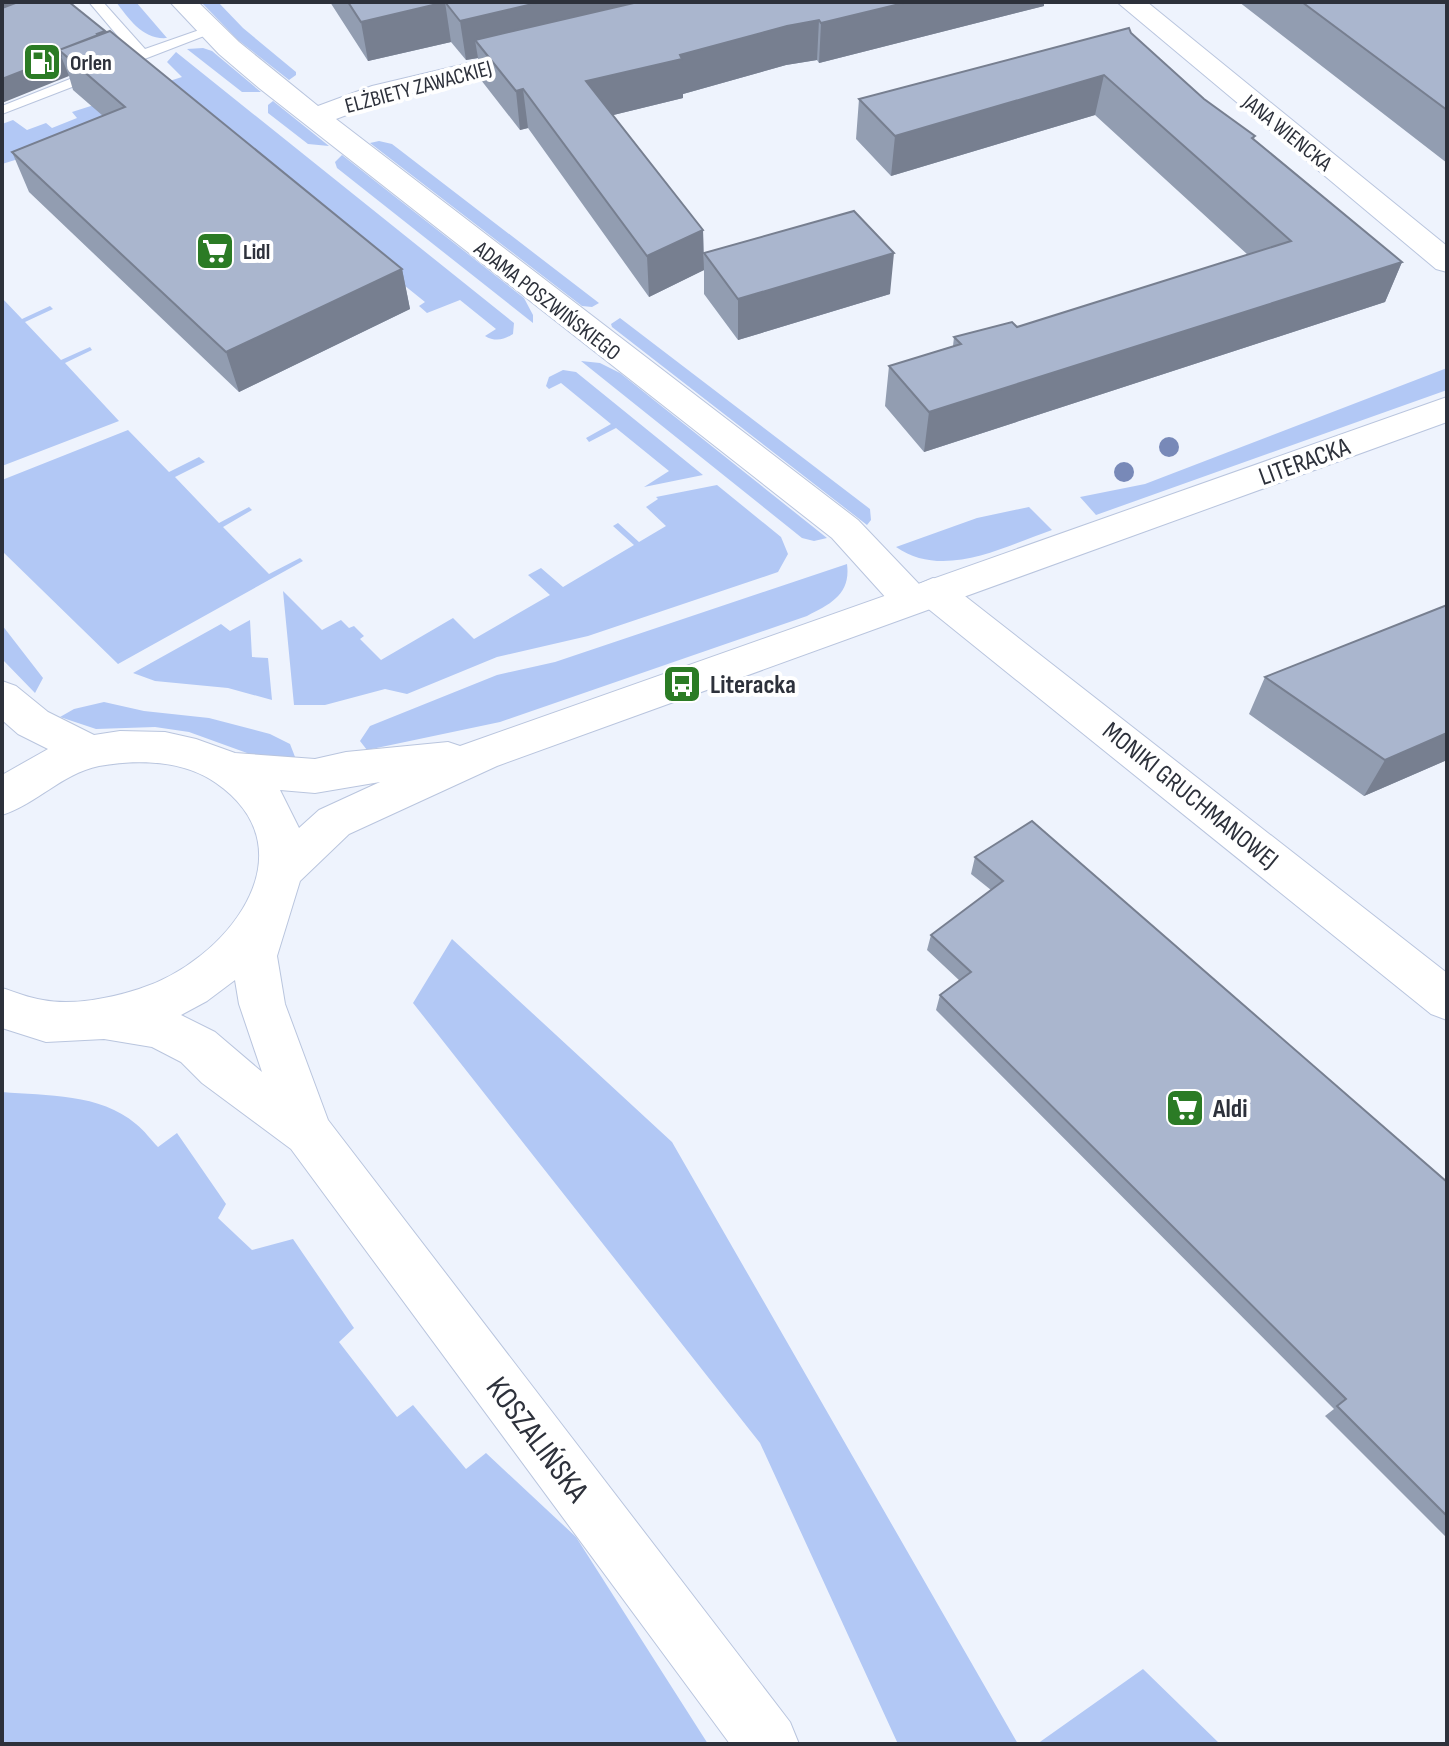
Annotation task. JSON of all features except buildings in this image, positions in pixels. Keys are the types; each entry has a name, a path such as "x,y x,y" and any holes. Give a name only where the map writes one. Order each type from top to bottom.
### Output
{"street":[{"name":"ADAMA POSZWIŃSKIEGO","path":"183,2 210,31 315,117 845,529 922,596"},
{"name":"JANA WIENCKA","path":"1130,2 1447,262"},
{"name":"ELŻBIETY ZAWACKIEJ","path":"315,117 382,92 560,49"},
{"name":"LITERACKA","path":"108,1020 171,1000 225,964 272,895 334,822 482,754 1447,409"},
{"name":"MONIKI GRUCHMANOWEJ","path":"922,596 1447,1000"},
{"path":"2,697 33,723 87,750"},
{"path":"2,798 27,777 87,750 140,745 189,751 235,770 266,799 279,831 272,895"},
{"name":"LITERACKA","path":"235,770 315,776 346,769 482,754"},
{"name":"KOSZALIŃSKA","path":"272,895 254,956 262,1004 308,1133"},
{"path":"2,1008 44,1022 108,1020"},
{"name":"KOSZALIŃSKA","path":"108,1020 159,1027 198,1047 219,1068 308,1133 768,1744"}],"lane":[{"path":"96,2 142,55"},
{"path":"3,110 210,31"}],"shaded area":[{"path":"116,2 136,2 167,38 144,32"},
{"path":"201,2 218,2 296,75 289,80 238,40"},
{"path":"187,49 212,51 261,92 242,92"},
{"path":"176,52 514,323 513,334 499,340 485,336 496,329 460,300 427,313 419,306 425,302 184,108 2,164 2,124 13,120 27,130 46,123 52,128 77,118 72,112 182,77 167,62"},
{"path":"273,101 329,146 308,144 268,113 268,105"},
{"path":"379,141 392,144 599,303 592,307 582,306 370,143"},
{"path":"342,155 524,298 533,315 533,323 337,168 335,162"},
{"path":"2,298 22,319 50,306 53,309 25,322 61,360 90,347 92,350 65,363 119,421 2,466"},
{"path":"620,318 870,509 871,520 867,525 612,327 611,324"},
{"path":"581,361 600,363 620,373 827,538 814,541 802,538"},
{"path":"1447,368 1447,390 1096,515 1080,497 1145,484"},
{"path":"563,370 576,372 703,475 644,487 669,471 616,428 589,442 586,438 611,424 561,383 549,389 546,386 549,377"},
{"path":"128,430 169,472 199,457 205,462 175,477 219,523 249,507 252,510 223,527 269,574 300,558 303,561 118,664 2,551 2,480"},
{"path":"717,485 781,537 788,554 778,572 588,636 497,657 407,694 385,689 325,705 294,705 283,591 322,630 341,620 349,628 354,626 364,636 360,639 381,660 453,618 474,639 550,595 528,575 541,568 563,587 634,545 613,526 618,523 639,542 666,526 646,507 658,499 656,497"},
{"path":"1029,507 1052,530 994,552 954,561 934,561 896,547 977,518"},
{"path":"847,564 846,583 838,597 807,616 500,722 367,750 360,741 370,726 497,675 555,662"},
{"path":"250,620 252,657 268,658 272,700 228,688 155,681 133,673 221,624 230,631"},
{"path":"2,625 43,678 35,693 2,659"},
{"path":"104,702 144,711 209,718 270,734 290,744 297,762 261,758 189,732 155,727 96,729 60,717 74,709"},
{"path":"452,939 672,1142 1018,1744 898,1744 760,1443 413,1003"},
{"path":"2,1092 72,1098 106,1106 136,1124 158,1147 177,1133 226,1204 218,1218 252,1250 293,1239 354,1328 339,1342 397,1417 413,1405 466,1469 486,1453 576,1537 708,1744 2,1744"},
{"path":"1143,1669 1220,1744 1037,1744"}],"place":[{"name":"Orlen","path":"42,62"},
{"name":"Lidl","path":"215,251"},
{"name":"Literacka","path":"682,684"},
{"name":"Aldi","path":"1185,1108"}]}
